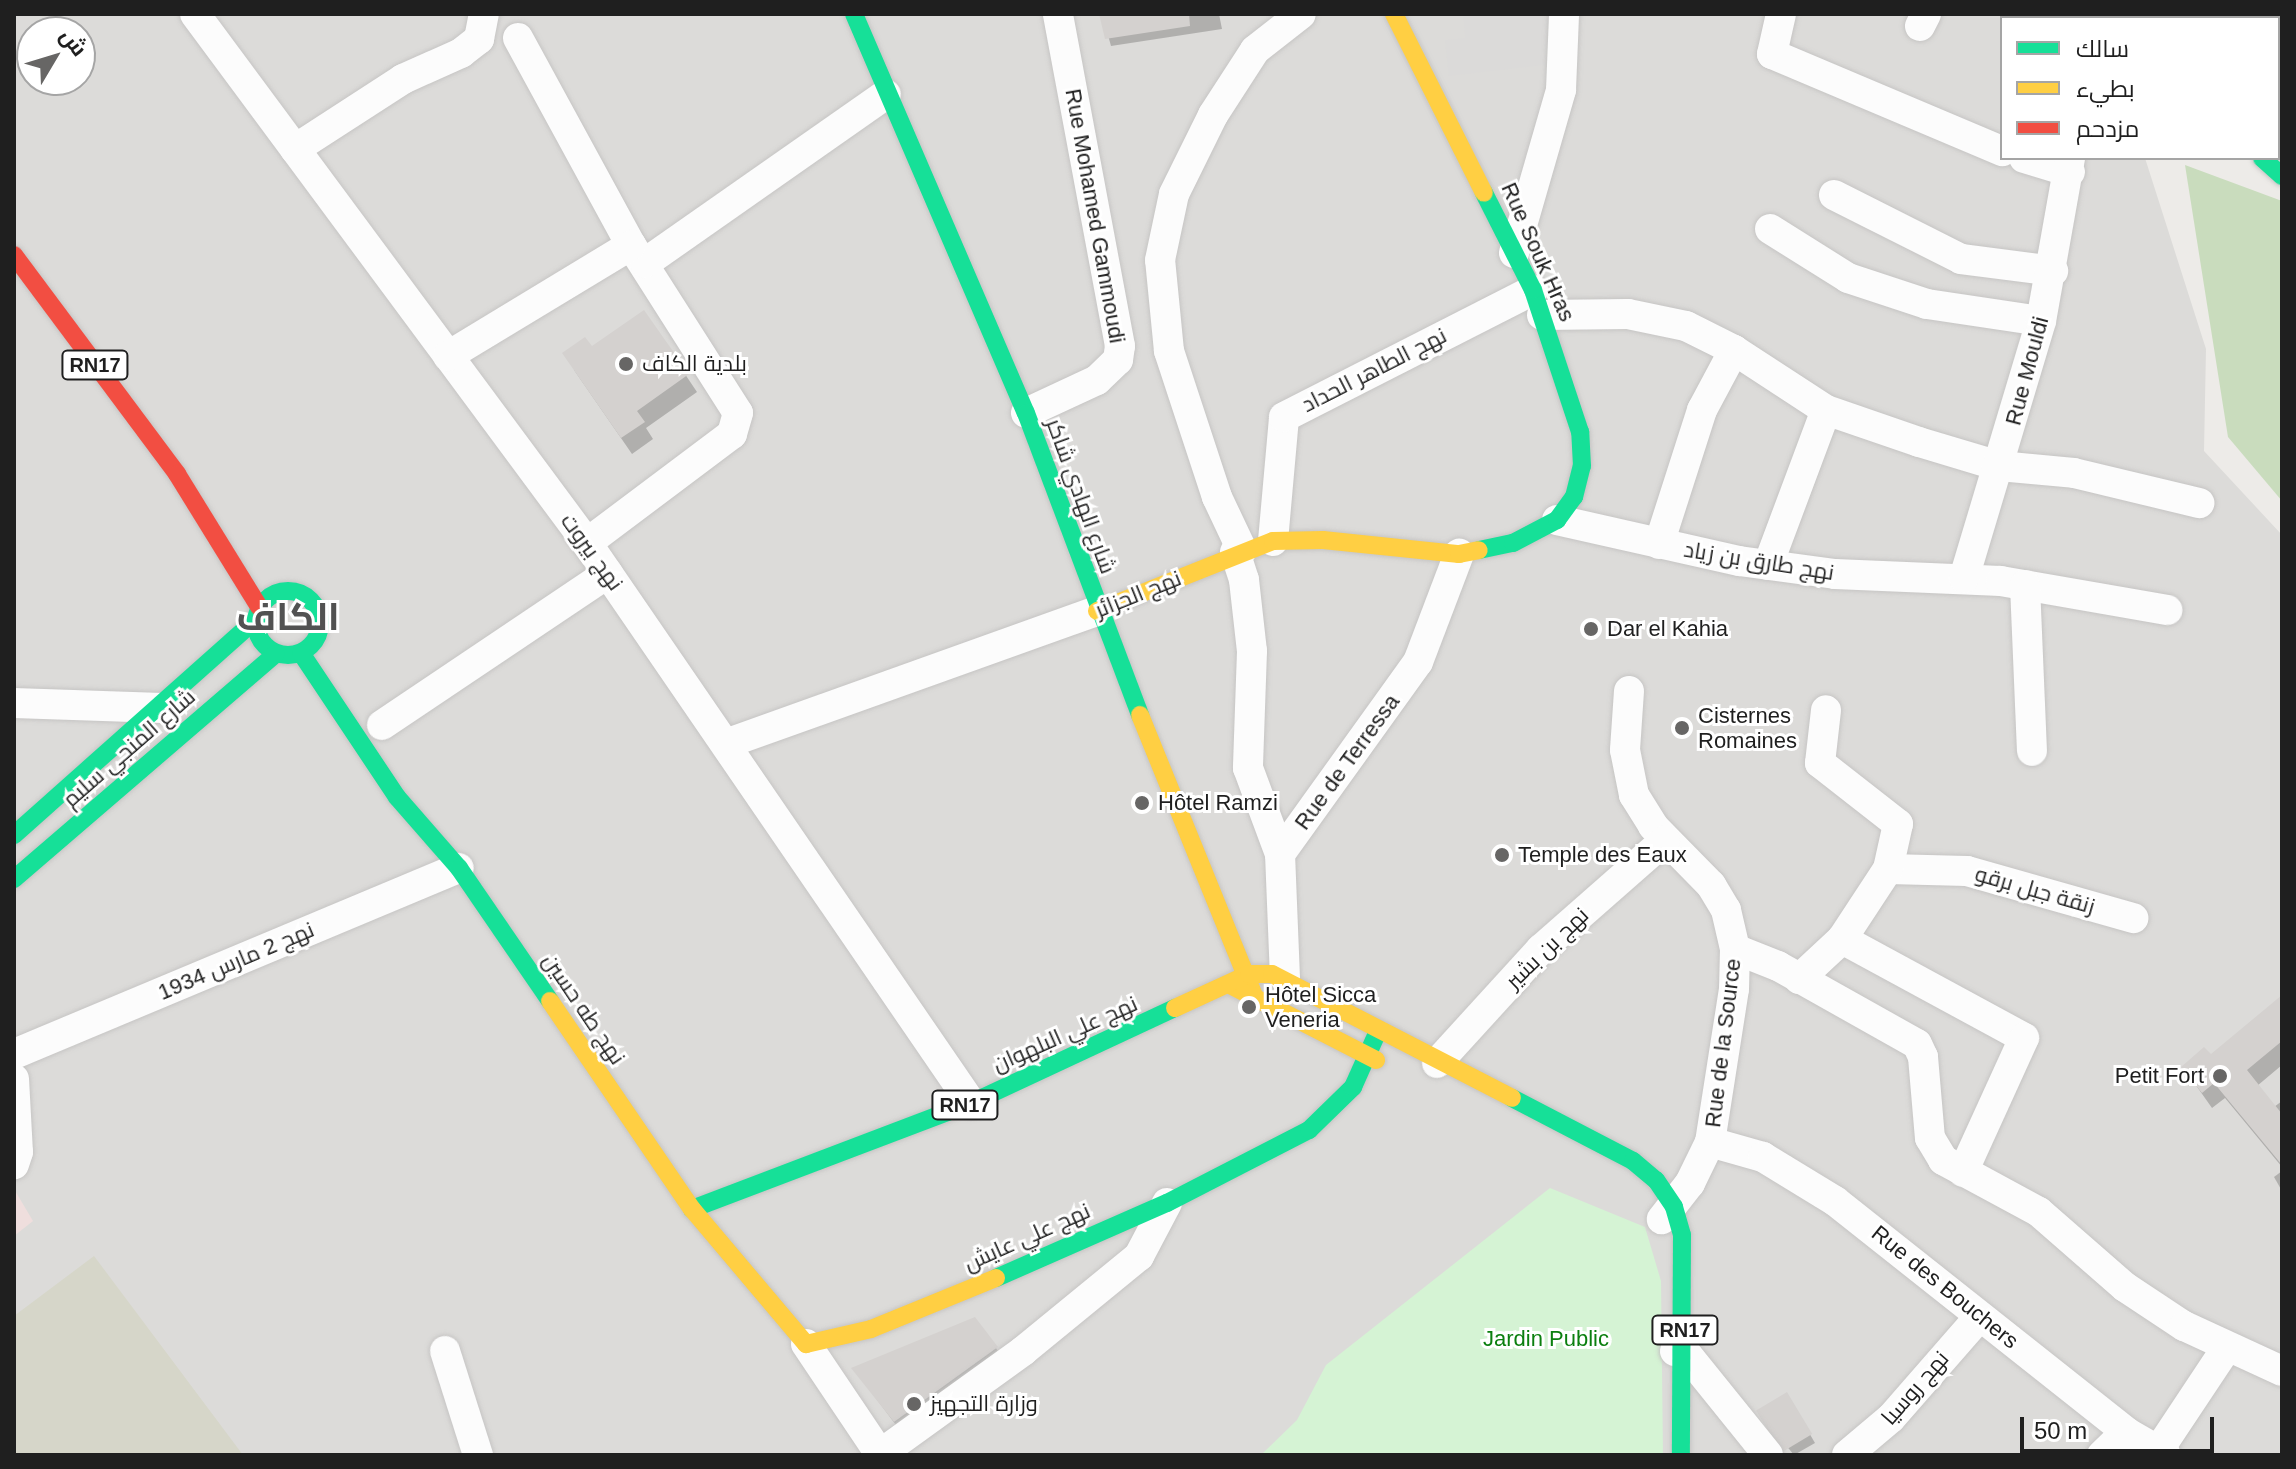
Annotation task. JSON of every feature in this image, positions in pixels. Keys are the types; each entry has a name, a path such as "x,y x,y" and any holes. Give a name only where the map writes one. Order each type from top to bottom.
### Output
{"main road":[{"name":"شارع الهادي شاكر","path":"854,14 1026,413 1097,611 1249,974 1255,998"},
{"name":"Rue Souk Hras","path":"1394,14 1537,302 1580,432 1582,466 1574,497 1557,520"},
{"path":"2264,160 2282,176"},
{"name":"RN17","path":"14,255 177,474 251,556"},
{"name":"RN17","path":"177,474 257,614 264,646 276,654"},
{"name":"نهج الجزائر","path":"1097,611 1238,551 1273,541 1323,540 1459,554 1513,543 1557,520"},
{"path":"257,614 278,585 310,599 320,625 322,644 301,653 276,654"},
{"name":"شارع المنجي سليم","path":"14,835 162,708 257,614"},
{"name":"نهج طه حسين","path":"301,653 397,797 436,836 459,868 692,1209"},
{"name":"شارع المنجي سليم","path":"14,879 276,654"},
{"name":"نهج طه حسين","path":"422,797 436,836"},
{"name":"RN17","path":"1249,974 1285,978 1437,1063 1633,1161 1658,1211 1668,1243 1681,1455"},
{"name":"نهج علي البلهوان","path":"692,1209 971,1103 1232,986 1249,974"},
{"path":"1232,986 1394,1069"},
{"name":"نهج علي عايش","path":"806,1344 871,1329 1167,1203 1309,1130 1347,1096 1378,1031"},
{"path":"692,1209 806,1344"},
{"name":"RN17","path":"1669,1455 1677,1351"}],"street":[{"name":"نهج بيروت","path":"195,14 587,543 728,743 971,1103"},
{"path":"295,149 403,79 461,53 479,39 484,14"},
{"name":"Rue Mohamed Gammoudi","path":"1026,413 1097,380 1118,360 1120,346 1058,14"},
{"path":"1285,978 1280,854 1248,768 1252,651 1244,580 1238,551 1169,351 1160,260 1174,194 1213,115 1255,50 1301,14"},
{"path":"1514,253 1561,90 1564,14"},
{"path":"1781,14 1772,54 2000,150"},
{"path":"518,38 638,254 734,400 737,424 732,434 587,543"},
{"path":"448,356 638,254 886,94"},
{"path":"2037,160 2070,165"},
{"name":"Rue Mouldi","path":"1964,578 2041,321 2053,271 2070,165"},
{"path":"1834,195 1961,259 2053,271"},
{"path":"1770,229 1848,278 1927,304 2041,321"},
{"path":"1537,302 1628,314 1686,326 1734,350 1826,410 1999,466 2074,473 2199,503"},
{"name":"نهج الطاهر الحداد","path":"1273,541 1284,417 1537,302"},
{"path":"1659,544 1697,424 1734,350"},
{"path":"1768,565 1826,410"},
{"name":"نهج طارق بن زياد","path":"1557,520 1768,565 1835,574 1964,578 2025,585 2167,610"},
{"name":"Rue de Terressa","path":"1280,854 1418,662 1459,554"},
{"path":"381,725 608,573"},
{"path":"2025,585 2032,751"},
{"name":"نهج الجزائر","path":"728,743 1097,611"},
{"name":"Rue de la Source","path":"1629,691 1627,773 1634,795 1665,840 1711,885 1726,910 1735,949 1734,989 1710,1142 1658,1211"},
{"path":"14,703 162,708"},
{"path":"1799,979 1842,939 1888,869 1898,824 1820,763 1826,710"},
{"name":"نهج بن بشير","path":"1437,1063 1541,949 1665,840"},
{"name":"نهج 2 مارس 1934","path":"14,1054 459,868"},
{"name":"زنقة جبل برقو","path":"1888,869 1967,871 2133,918"},
{"path":"1842,939 2024,1038 1963,1172"},
{"path":"1735,949 1799,979 1917,1044 1930,1138 1943,1160 2039,1212 2125,1287 2227,1347 2282,1371"},
{"path":"14,1079 18,1152 14,1164"},
{"name":"Rue des Bouchers","path":"1710,1142 1763,1157 1835,1201 2126,1432 2162,1453"},
{"path":"806,1344 879,1454 1023,1351 1139,1256 1167,1203"},
{"name":"نهج روسيا","path":"1859,1451 1979,1317"},
{"path":"2162,1453 2227,1347"},
{"path":"445,1351 478,1455"},
{"path":"1677,1351 1768,1455"},
{"path":"2102,1455 2126,1432"}],"shaded area":[{"name":"الكاف","path":"14,14 2119,14 2000,16 2000,160 2146,160 2206,349 2204,451 2282,535 2282,1455 14,1455"},
{"path":"1463,14 1573,14 1578,61 1449,76 1445,40 1465,38"},
{"path":"14,1189 33,1221 14,1236"},
{"path":"94,1256 243,1455 14,1455 14,1316"}],"green space":[{"path":"2185,165 2282,201 2282,501 2228,437"},
{"name":"Jardin Public","path":"1550,1188 1645,1227 1661,1281 1663,1455 1261,1455 1297,1420 1326,1365"}],"building":[{"path":"1099,14 1189,14 1190,26 1105,39"},
{"name":"بلدية الكاف","path":"644,310 689,374 637,411 645,422 621,438 562,353 585,337 592,346"},
{"name":"Petit Fort","path":"2282,995 2282,1041 2247,1070 2282,1114 2282,1165 2214,1083 2202,1093 2181,1067 2204,1047 2211,1054"},
{"name":"وزارة التجهيز","path":"975,1317 998,1347 894,1422 851,1368"},
{"path":"1787,1392 1812,1434 1781,1453 1756,1411"}],"traffic: fast":[{"path":"854,14 1026,413 1140,715"},
{"path":"2264,160 2282,176"},
{"path":"1479,550 1513,543 1557,520 1574,497 1582,466 1580,432 1533,290 1484,193"},
{"path":"282,591 294,591 311,600 318,611 320,623 318,635 311,646 294,655 282,655 270,650 261,641 256,629 256,617 261,605 270,596 282,591"},
{"path":"14,835 255,620"},
{"path":"301,653 397,797 459,868 550,1001"},
{"path":"14,879 276,654"},
{"path":"692,1209 971,1103 1175,1008"},
{"path":"996,1278 1167,1203 1309,1130 1353,1087 1378,1031"},
{"path":"1512,1098 1633,1161 1656,1180 1674,1207 1682,1235 1681,1455"}],"traffic: slow":[{"path":"1394,14 1484,193"},
{"path":"1097,611 1273,541 1323,540 1459,554 1479,550"},
{"path":"1140,715 1255,998"},
{"path":"1175,1008 1249,974 1272,974 1512,1098"},
{"path":"1232,986 1376,1060"},
{"path":"550,1001 692,1209 806,1344 871,1329 996,1278"}],"traffic: jam":[{"path":"14,255 177,474 259,607"}],"place":[{"name":"بلدية الكاف","path":"626,364"},
{"name":"Dar el Kahia","path":"1591,629"},
{"name":"Cisternes Romaines","path":"1682,728"},
{"name":"Hôtel Ramzi","path":"1142,803"},
{"name":"Temple des Eaux","path":"1502,855"},
{"name":"Hôtel Sicca Veneria","path":"1249,1007"},
{"name":"Petit Fort","path":"2220,1076"},
{"name":"وزارة التجهيز","path":"914,1404"}],"district":[{"name":"الكاف","path":"288,618"}]}
